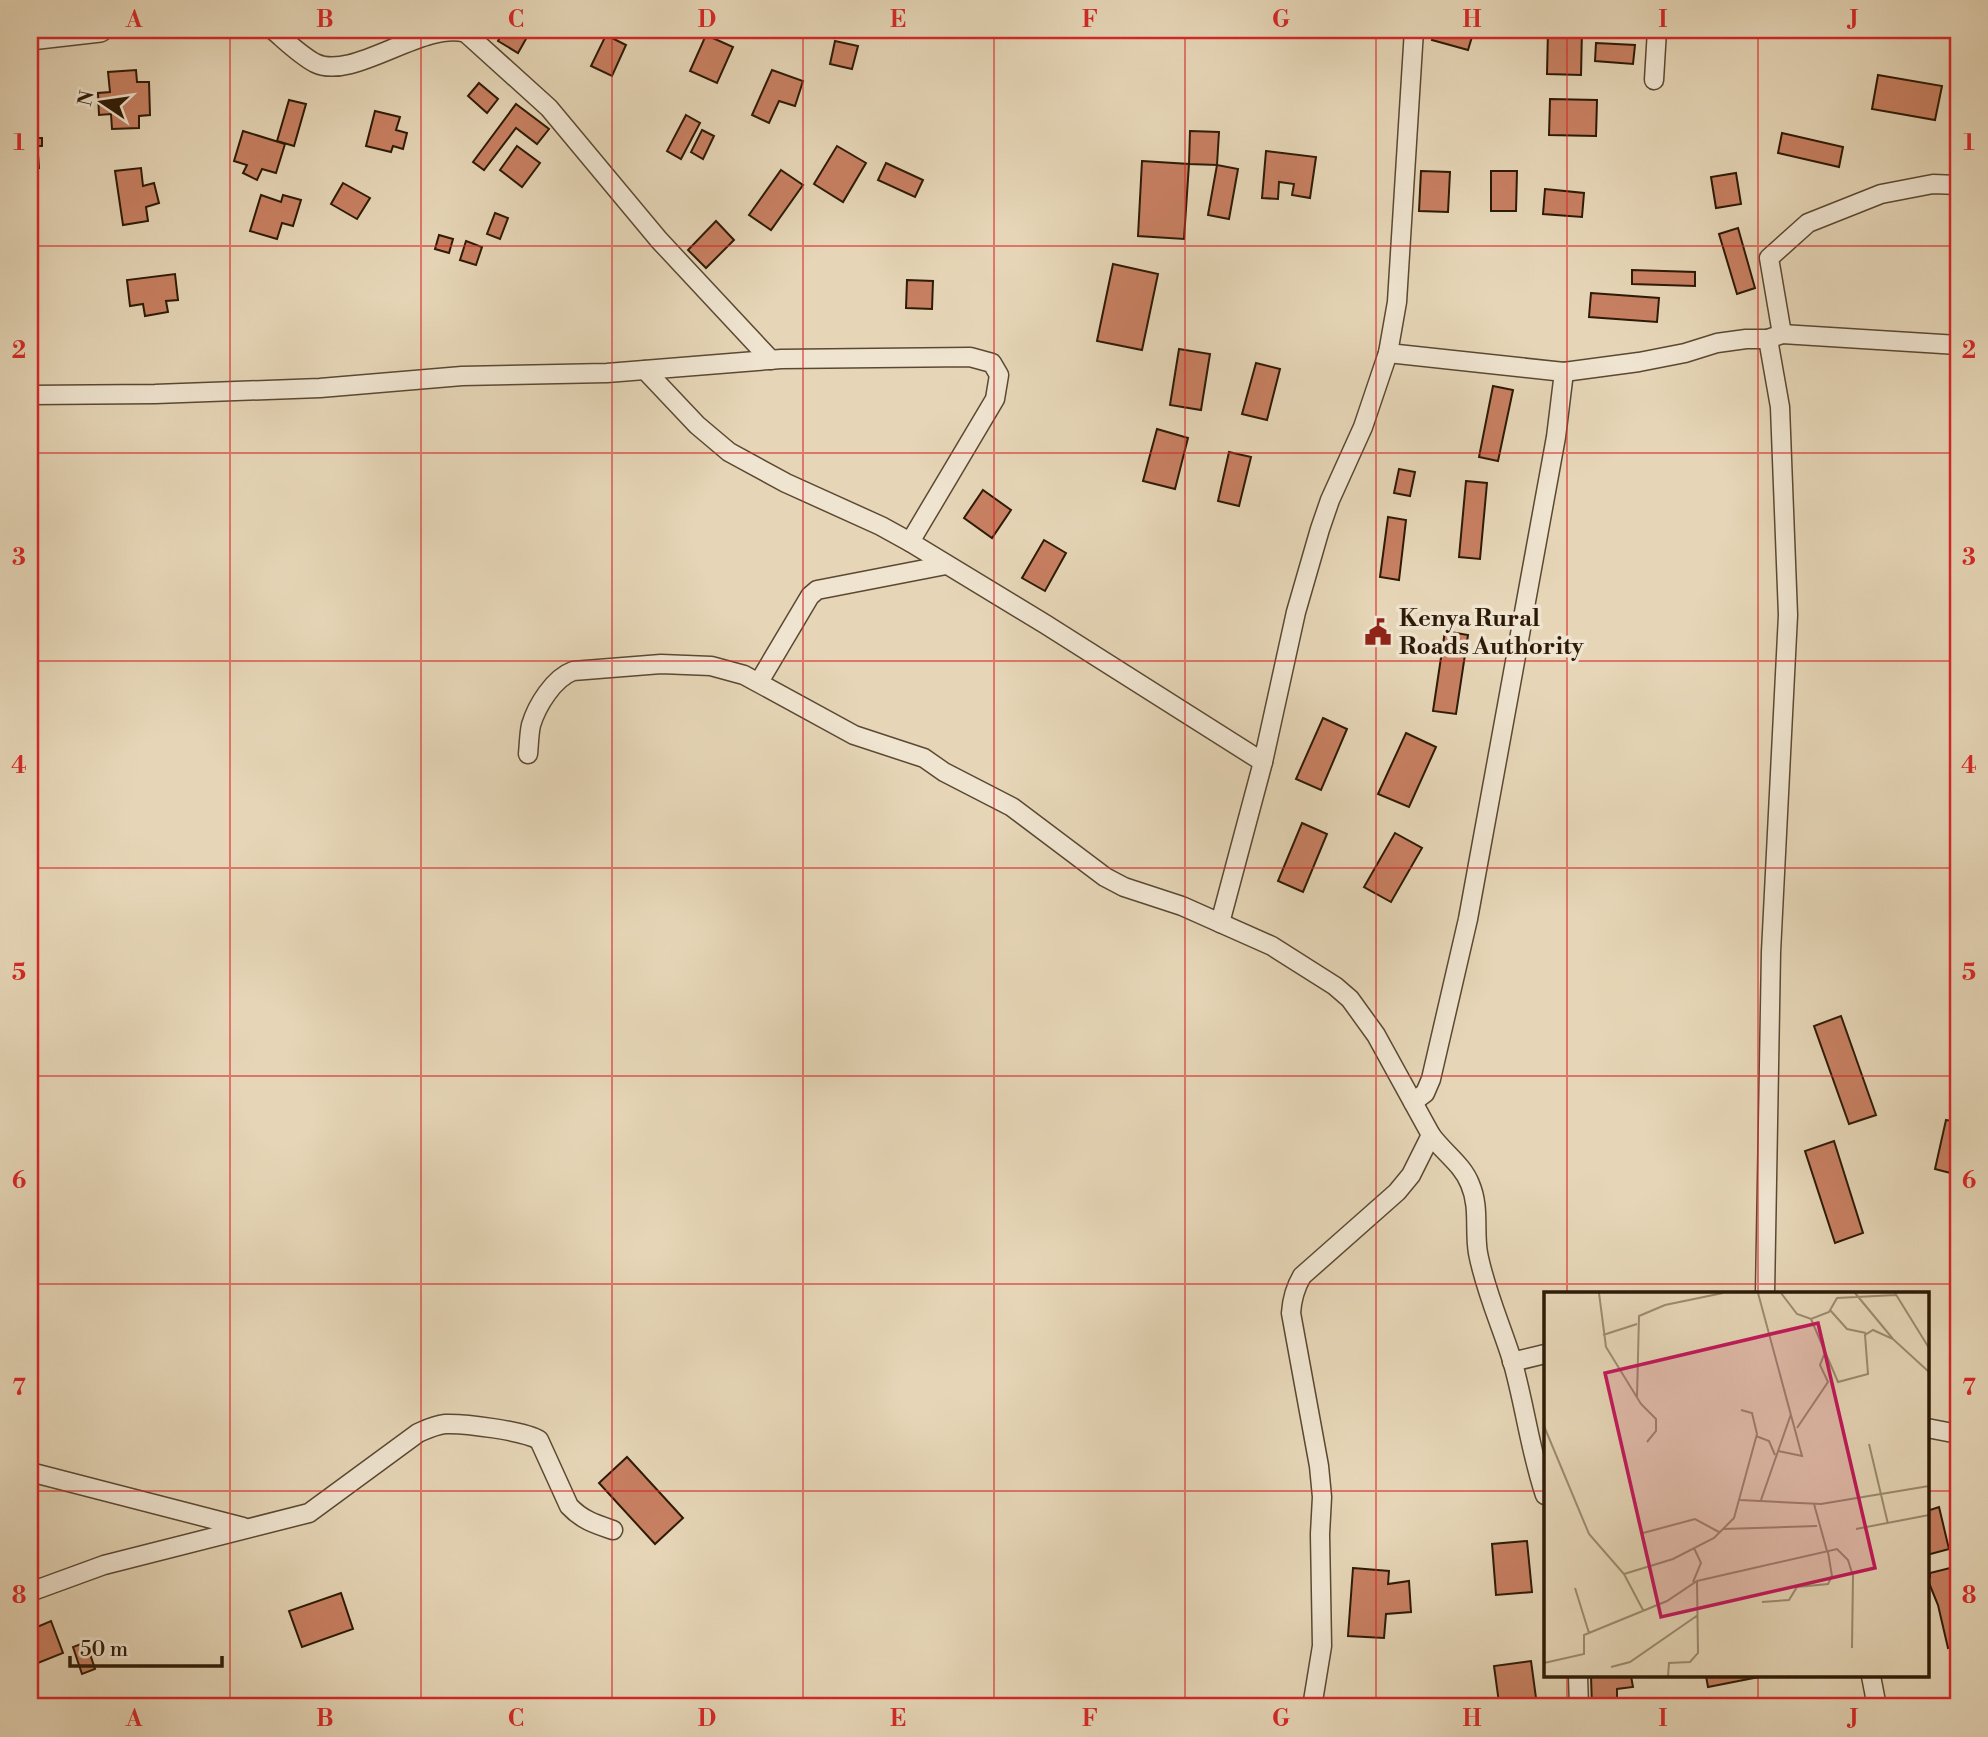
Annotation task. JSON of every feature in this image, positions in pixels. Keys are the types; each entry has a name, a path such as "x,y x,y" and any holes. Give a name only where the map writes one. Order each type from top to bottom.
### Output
{"street":[{"path":"30,38 100,30"},
{"path":"273,30 304,56 316,64 327,66 343,65 437,33 466,33 549,108 659,240 771,360"},
{"path":"1220,923 1263,762 1296,612 1320,529 1363,427 1388,353 1397,302 1413,30"},
{"path":"1654,80 1657,30"},
{"path":"1765,1292 1771,952 1788,615 1780,407 1769,258 1808,223 1881,194 1933,184 1958,185"},
{"path":"1388,353 1564,372 1639,362 1746,338 1775,336 1958,345"},
{"path":"30,395 320,388 462,376 645,370 771,360 970,357 992,363 999,375 995,399 910,542"},
{"path":"645,370 697,425 729,452 786,483 910,542 1263,762"},
{"path":"1413,1102 1424,1093 1431,1079 1468,919 1553,450 1564,372"},
{"path":"759,682 810,596 817,590 946,565"},
{"path":"528,754 531,724 540,705 555,683 573,671 662,664 711,666 744,675 854,735 924,758 944,772 991,794 1104,877 1124,887 1182,906 1272,946 1335,986 1349,999 1376,1035 1431,1135 1441,1150 1464,1171 1471,1185 1477,1212 1478,1251 1512,1362 1544,1492"},
{"path":"1312,1707 1322,1646 1322,1497 1319,1466 1291,1313 1292,1298 1302,1276 1397,1192 1411,1175 1431,1135"},
{"path":"1512,1362 1544,1354"},
{"path":"30,1592 104,1565 309,1513 418,1433 449,1424 515,1432 540,1440 569,1506 577,1515 613,1530"},
{"path":"1928,1428 1958,1434"},
{"path":"30,1472 246,1527"},
{"path":"1578,1678 1579,1707"},
{"path":"1871,1678 1877,1707"}],"building":[{"path":"504,30 531,30 518,53 498,41"},
{"path":"1435,30 1474,30 1468,50 1432,40"},
{"path":"1548,30 1582,30 1581,75 1547,74"},
{"path":"606,35 626,45 612,76 591,66"},
{"path":"706,35 733,47 717,83 690,71"},
{"path":"835,41 858,46 852,69 830,64"},
{"path":"1596,43 1635,45 1633,64 1595,61"},
{"path":"136,70 137,82 149,82 150,115 139,116 139,128 112,129 111,114 99,115 98,93 110,92 108,72"},
{"path":"772,70 803,81 795,106 779,101 769,123 752,115"},
{"path":"1878,75 1942,86 1935,120 1872,109"},
{"path":"479,83 498,99 487,113 468,96"},
{"path":"1550,99 1597,100 1596,136 1549,135"},
{"path":"289,100 306,104 294,146 277,141"},
{"path":"516,104 549,129 537,144 516,128 484,170 473,162"},
{"path":"375,111 400,117 396,130 407,133 403,149 393,146 391,152 366,146"},
{"path":"686,115 700,123 681,159 667,151"},
{"path":"702,130 714,136 703,159 691,152"},
{"path":"243,131 285,144 276,173 262,169 257,180 243,173 247,165 234,161"},
{"path":"1190,131 1219,132 1217,165 1189,164"},
{"path":"1782,133 1843,147 1839,167 1778,153"},
{"path":"30,138 42,138 42,146 30,146"},
{"path":"517,146 540,163 522,187 500,170"},
{"path":"837,146 866,163 843,202 814,184"},
{"path":"1266,151 1316,157 1310,198 1292,195 1294,184 1279,182 1278,199 1262,198"},
{"path":"30,155 38,155 39,168 30,168"},
{"path":"1142,161 1189,164 1184,239 1138,236"},
{"path":"886,163 923,180 915,197 878,180"},
{"path":"1217,165 1238,169 1229,219 1208,215"},
{"path":"141,168 143,186 154,183 159,203 146,207 148,221 123,225 115,171"},
{"path":"781,170 803,185 771,230 749,215"},
{"path":"1421,171 1450,172 1448,212 1419,211"},
{"path":"1491,171 1517,171 1516,211 1491,211"},
{"path":"1736,173 1741,204 1716,208 1711,177"},
{"path":"343,183 370,198 357,219 331,204"},
{"path":"1545,189 1584,193 1582,217 1543,214"},
{"path":"261,195 281,202 283,195 301,200 293,226 282,223 277,239 250,231"},
{"path":"495,213 508,218 500,239 487,234"},
{"path":"716,221 734,240 706,268 688,250"},
{"path":"1738,228 1755,288 1737,294 1719,234"},
{"path":"439,235 453,239 449,253 435,249"},
{"path":"466,241 482,247 476,265 460,260"},
{"path":"1113,264 1158,274 1142,350 1097,341"},
{"path":"1632,270 1695,272 1695,286 1632,284"},
{"path":"175,274 178,300 166,301 168,312 145,316 143,304 130,306 127,280"},
{"path":"907,280 933,281 932,309 906,308"},
{"path":"1591,293 1659,298 1657,322 1589,317"},
{"path":"1179,349 1210,354 1201,410 1170,405"},
{"path":"1256,363 1280,369 1267,420 1242,414"},
{"path":"1493,386 1513,390 1498,461 1479,457"},
{"path":"1157,429 1188,438 1175,489 1143,481"},
{"path":"1229,452 1251,457 1239,506 1218,501"},
{"path":"1399,469 1415,472 1410,496 1394,493"},
{"path":"1466,481 1487,483 1480,559 1459,557"},
{"path":"983,490 1011,510 992,538 964,518"},
{"path":"1388,517 1406,520 1399,580 1380,577"},
{"path":"1044,540 1066,553 1045,591 1022,578"},
{"path":"1445,631 1468,635 1456,714 1433,711"},
{"path":"1323,718 1347,729 1321,790 1296,779"},
{"path":"1406,733 1436,747 1409,807 1378,794"},
{"path":"1302,823 1327,834 1303,892 1278,881"},
{"path":"1395,833 1422,848 1391,902 1364,887"},
{"path":"1958,855 1958,891 1954,891"},
{"path":"1841,1016 1876,1115 1849,1124 1814,1026"},
{"path":"1946,1120 1958,1122 1955,1156 1958,1157 1958,1175 1935,1169"},
{"path":"1834,1141 1863,1233 1835,1243 1805,1151"},
{"path":"627,1457 683,1518 655,1544 599,1483"},
{"path":"1939,1507 1949,1549 1928,1555 1928,1511"},
{"path":"1527,1541 1532,1592 1496,1595 1492,1544"},
{"path":"1958,1566 1958,1646 1948,1648 1938,1605 1928,1580 1930,1573"},
{"path":"1353,1568 1389,1571 1388,1584 1409,1581 1411,1612 1386,1614 1384,1638 1348,1636"},
{"path":"341,1593 353,1629 302,1647 289,1611"},
{"path":"51,1621 63,1653 38,1663 30,1641 30,1630"},
{"path":"86,1642 95,1669 82,1674 73,1647"},
{"path":"1531,1661 1536,1698 1499,1703 1494,1666"},
{"path":"1591,1678 1631,1678 1633,1687 1617,1689 1617,1707 1592,1707"},
{"path":"1706,1678 1754,1678 1708,1687"},
{"path":"30,1681 38,1707 30,1707"}],"place":[{"name":"Kenya Rural Roads Authority","path":"1378,632"}]}
